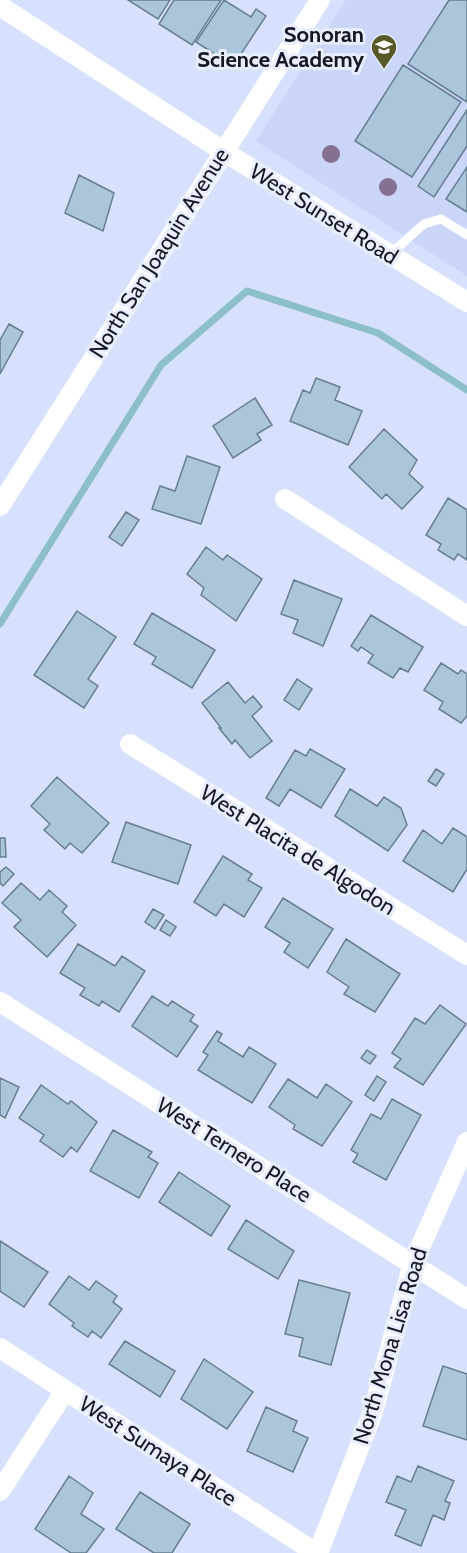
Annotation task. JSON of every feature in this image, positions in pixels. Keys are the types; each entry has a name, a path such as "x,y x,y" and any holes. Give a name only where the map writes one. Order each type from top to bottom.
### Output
{"street":[{"name":"North San Joaquin Avenue","path":"0,506 320,0"},
{"name":"West Sunset Road","path":"0,6 223,151 467,302"},
{"path":"285,499 467,616"},
{"name":"West Placita de Algodon","path":"130,744 467,955"},
{"name":"West Ternero Place","path":"0,1002 467,1299"},
{"name":"North Mona Lisa Road","path":"317,1553 373,1412 413,1263 467,1142"},
{"name":"West Sumaya Place","path":"0,1348 317,1553"},
{"path":"0,1491 64,1391"}],"lane":[{"path":"390,255 424,224 441,219 467,235"}],"shaded area":[{"name":"Sonoran Science Academy","path":"346,0 467,0 467,276 256,141"}],"building":[{"path":"128,0 170,0 158,19"},
{"path":"174,0 221,0 192,45 159,24"},
{"path":"224,0 251,17 256,9 266,16 233,66 196,42"},
{"path":"449,0 467,0 467,102 408,64"},
{"path":"403,65 461,102 412,177 355,141"},
{"path":"467,110 467,146 434,197 418,186"},
{"path":"467,167 467,212 446,199"},
{"path":"79,175 114,193 103,231 65,213"},
{"path":"9,324 23,332 0,374 0,340"},
{"path":"316,378 340,387 335,400 362,411 348,445 290,421 303,390 310,393"},
{"path":"255,398 272,425 257,434 261,440 233,458 213,426"},
{"path":"384,429 417,460 409,474 423,487 402,509 386,494 382,499 349,467"},
{"path":"187,456 220,467 201,524 152,509 160,486 175,491"},
{"path":"448,498 467,510 467,560 458,554 454,560 438,550 441,544 426,535"},
{"path":"126,512 139,520 122,546 109,537"},
{"path":"206,547 223,560 227,555 262,579 236,621 201,595 204,588 187,574"},
{"path":"294,580 342,599 323,646 293,633 298,620 281,614"},
{"path":"77,611 116,637 88,679 98,686 84,708 34,675"},
{"path":"152,613 215,650 192,688 152,664 156,657 134,644"},
{"path":"371,615 423,647 408,672 400,668 393,678 368,663 373,655 361,647 358,651 351,646"},
{"path":"441,663 458,674 461,670 467,674 467,716 461,723 439,709 443,702 424,690"},
{"path":"297,679 312,689 299,710 284,700"},
{"path":"228,682 245,703 253,696 262,707 252,716 272,741 250,758 235,740 232,744 202,703"},
{"path":"310,749 345,769 321,808 290,789 279,806 266,798 295,750 306,756"},
{"path":"436,769 444,774 436,786 428,781"},
{"path":"57,777 109,823 82,853 70,843 65,849 44,830 50,824 31,806"},
{"path":"350,789 377,806 384,797 401,808 407,825 388,851 335,816"},
{"path":"126,822 191,845 178,884 112,862"},
{"path":"453,828 467,837 467,869 453,892 403,861 423,830 442,844"},
{"path":"0,838 5,838 6,857 0,857"},
{"path":"223,856 252,874 248,880 262,888 244,917 224,904 216,916 194,902"},
{"path":"6,867 14,874 3,886 0,883 0,872"},
{"path":"21,883 40,900 49,890 67,906 62,912 76,925 47,957 14,927 21,920 2,903"},
{"path":"283,898 333,929 308,968 284,952 290,943 265,927"},
{"path":"153,909 164,915 155,929 145,922"},
{"path":"166,920 176,927 170,936 160,930"},
{"path":"346,939 400,974 375,1012 344,994 349,987 327,972"},
{"path":"78,944 115,966 122,956 145,971 119,1012 102,1001 99,1006 80,995 85,988 60,973"},
{"path":"152,996 168,1006 172,1001 194,1015 190,1021 198,1026 177,1057 132,1026"},
{"path":"440,1005 466,1024 423,1085 394,1067 401,1059 392,1053 415,1018 425,1024"},
{"path":"217,1031 222,1034 218,1041 243,1057 249,1047 276,1064 252,1103 198,1070 208,1055 203,1052"},
{"path":"367,1050 376,1056 370,1064 361,1058"},
{"path":"377,1076 386,1082 374,1101 365,1095"},
{"path":"0,1078 19,1087 5,1118 0,1115"},
{"path":"288,1079 317,1098 326,1084 352,1102 322,1146 293,1129 295,1125 269,1107"},
{"path":"41,1085 68,1104 71,1101 97,1122 77,1152 71,1147 63,1157 40,1141 44,1135 19,1118"},
{"path":"392,1099 421,1115 386,1180 353,1162 358,1154 351,1150 371,1114 381,1119"},
{"path":"113,1130 152,1152 148,1157 158,1163 139,1198 90,1171"},
{"path":"179,1172 230,1206 211,1236 159,1202"},
{"path":"246,1220 294,1251 278,1279 228,1249"},
{"path":"0,1241 48,1272 24,1307 0,1291"},
{"path":"69,1276 89,1290 96,1281 117,1296 113,1302 122,1309 101,1338 92,1331 88,1337 72,1326 74,1323 49,1304"},
{"path":"299,1280 350,1293 331,1365 299,1356 303,1338 285,1334"},
{"path":"125,1341 175,1371 160,1397 109,1364"},
{"path":"204,1359 253,1392 227,1429 181,1399"},
{"path":"443,1366 467,1374 467,1440 423,1426"},
{"path":"266,1407 297,1421 293,1431 308,1438 293,1472 247,1451"},
{"path":"418,1466 454,1481 445,1501 450,1503 444,1520 433,1515 421,1546 395,1535 406,1510 386,1502 397,1476 411,1482"},
{"path":"69,1476 93,1493 81,1514 104,1529 86,1553 71,1553 35,1529"},
{"path":"140,1492 190,1524 172,1553 154,1553 116,1529"}],"waterway":[{"path":"0,624 161,365 247,291 378,333 467,390"}],"place":[{"name":"Sonoran Science Academy","path":"384,70"}]}
